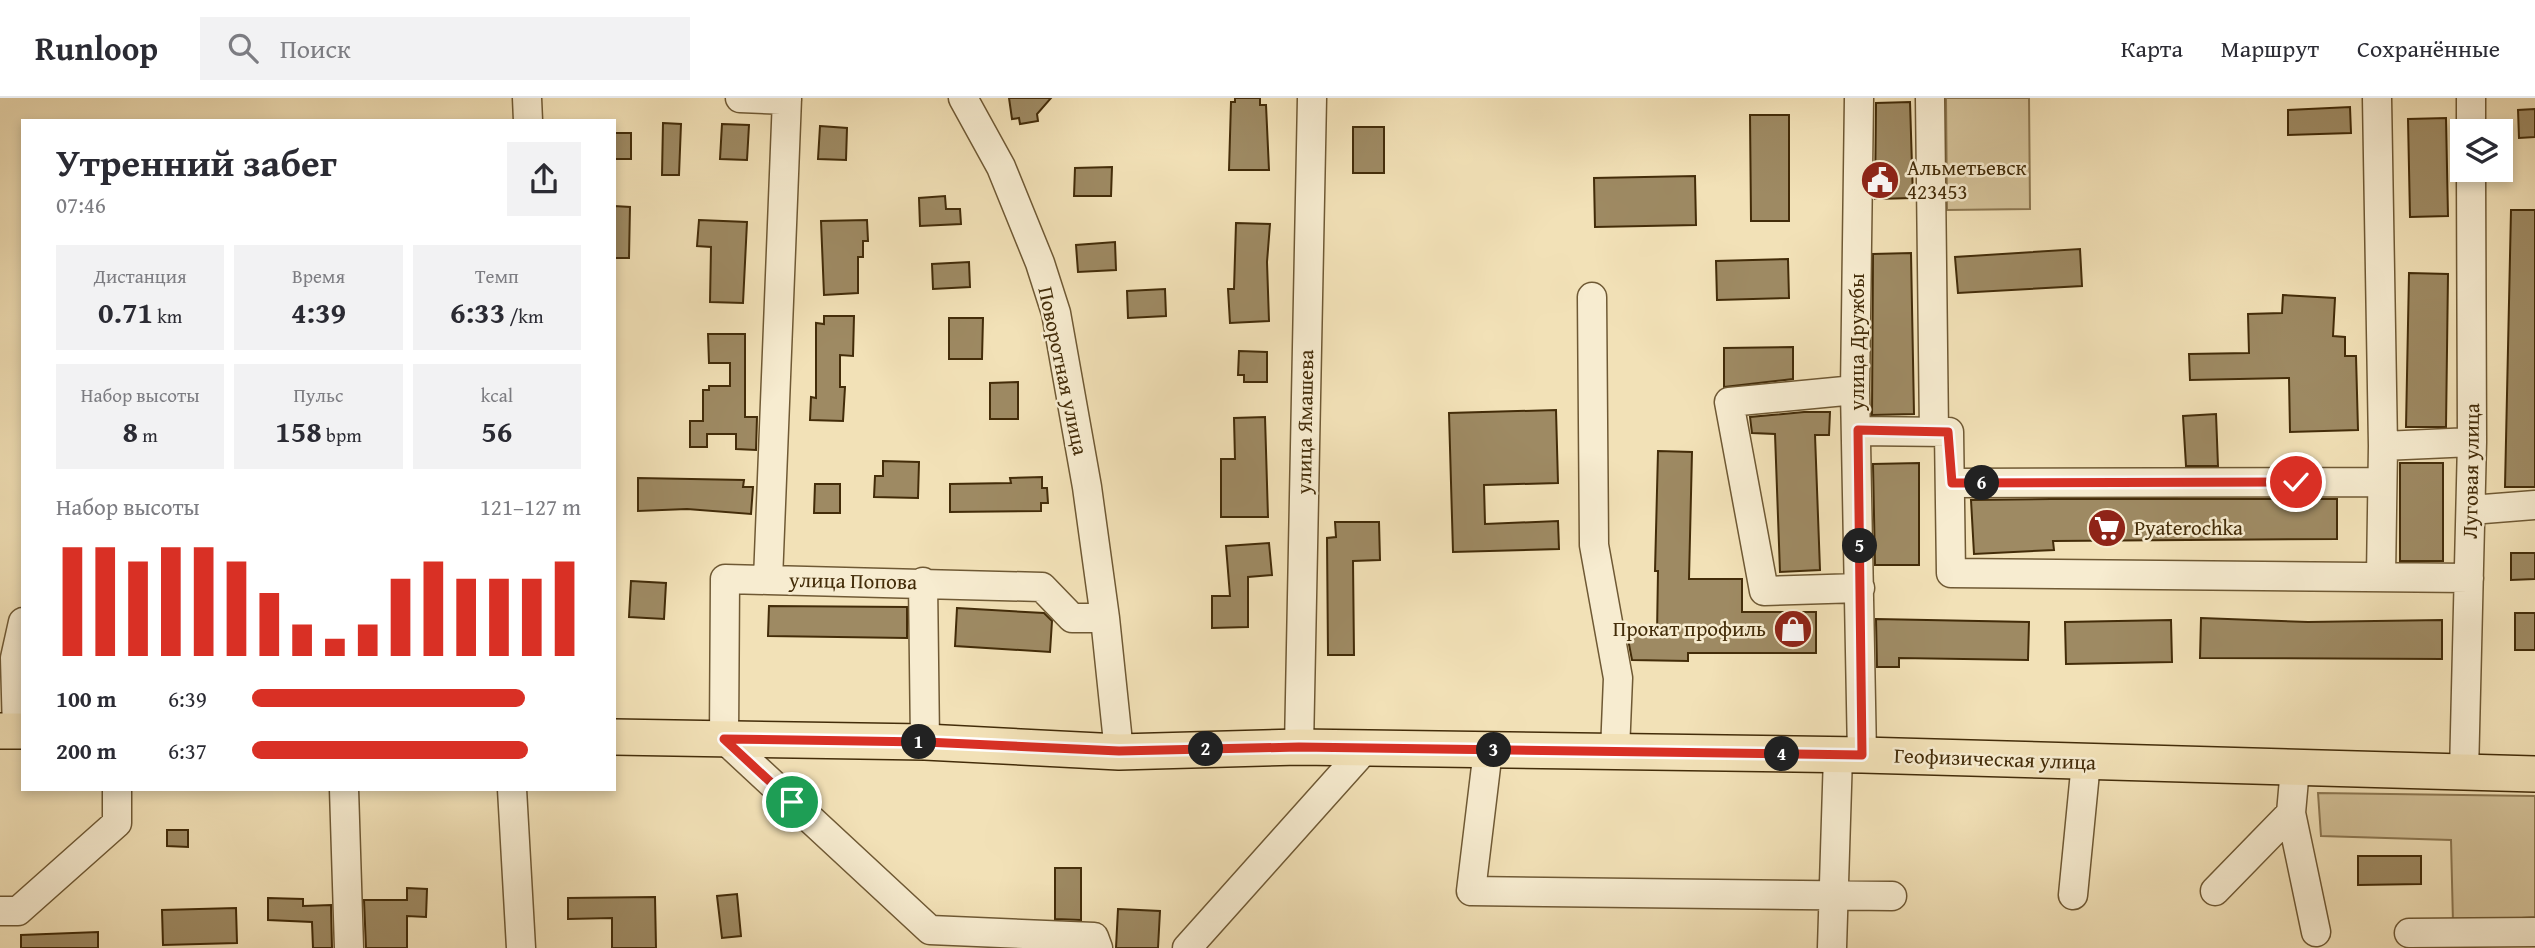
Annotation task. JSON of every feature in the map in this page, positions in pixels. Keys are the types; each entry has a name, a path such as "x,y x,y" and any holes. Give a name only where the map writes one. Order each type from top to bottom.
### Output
{"main road":[{"name":"Геофизическая улица","path":"616,737 925,742 1119,751 1299,747 1850,755 2535,774"}],"street":[{"path":"527,98 528,119"},
{"path":"740,98 787,99"},
{"name":"Поворотная улица","path":"963,98 1001,167 1040,263 1056,313 1087,487 1105,618"},
{"name":"улица Ямашева","path":"1299,747 1312,98"},
{"name":"улица Дружбы","path":"1832,948 1833,893 1850,755 1860,588 1856,390 1859,98"},
{"path":"1930,98 1934,432"},
{"path":"2377,98 2383,446 2381,577"},
{"path":"2471,98 2471,119"},
{"name":"улица Попова","path":"787,99 768,580 1042,587 1072,618 1105,618"},
{"name":"Луговая улица","path":"2464,773 2472,442 2471,182"},
{"path":"1592,297 1594,545 1618,678 1615,751"},
{"path":"1856,390 1730,402 1764,591 1860,588"},
{"path":"1858,430 1948,432 1952,483 1951,573 2469,578"},
{"path":"2383,446 2472,442"},
{"path":"1952,483 2382,482"},
{"path":"2471,510 2535,505"},
{"path":"768,580 725,579 724,739 930,930 1094,937 1098,948"},
{"path":"923,582 925,742"},
{"path":"1105,618 1119,751"},
{"path":"13,731 15,658 21,631"},
{"path":"1187,948 1366,748"},
{"path":"1488,750 1471,891 1833,893 1892,896"},
{"path":"2073,895 2086,762"},
{"path":"2295,768 2291,813 2316,932"},
{"path":"0,911 18,911 117,823 117,791"},
{"path":"344,791 349,948"},
{"path":"512,791 521,948"},
{"path":"2215,891 2291,813"},
{"path":"2409,933 2535,932"}],"shaded area":[{"path":"1946,98 2029,98 2030,209 1947,210"},
{"path":"2318,793 2535,796 2535,917 2453,923 2451,840 2321,836"}],"building":[{"path":"1009,98 1051,98 1037,114 1038,121 1020,124 1019,118 1012,119"},
{"path":"1235,98 1260,98 1260,105 1266,105 1269,170 1229,170 1231,102 1235,102"},
{"path":"1910,102 1913,198 1875,199 1876,103"},
{"path":"2350,107 2351,133 2288,135 2288,110"},
{"path":"2535,109 2535,137 2519,138 2518,110"},
{"path":"1750,115 1789,115 1789,221 1751,221"},
{"path":"2446,118 2448,216 2410,217 2408,119"},
{"path":"663,123 681,124 679,175 662,175"},
{"path":"722,124 749,125 747,160 720,159"},
{"path":"820,126 847,128 846,160 818,159"},
{"path":"1353,127 1384,127 1384,173 1353,173"},
{"path":"616,133 631,133 631,159 616,159"},
{"path":"1112,167 1111,196 1074,196 1075,168"},
{"path":"1695,176 1696,225 1595,227 1594,178"},
{"path":"945,196 946,209 960,209 961,224 920,226 919,198"},
{"path":"616,206 630,207 629,258 616,258"},
{"path":"2511,210 2535,210 2535,487 2505,487"},
{"path":"699,220 747,222 743,303 710,302 711,247 697,246"},
{"path":"867,220 868,241 863,241 863,257 858,257 858,293 824,295 821,221"},
{"path":"1236,223 1270,224 1267,262 1269,321 1230,323 1228,289 1234,289"},
{"path":"1115,242 1116,270 1078,272 1076,245"},
{"path":"2080,249 2082,286 1958,293 1955,257"},
{"path":"1911,253 1914,414 1872,415 1873,254"},
{"path":"1788,259 1789,298 1717,300 1716,261"},
{"path":"969,262 970,287 933,289 932,264"},
{"path":"2409,273 2448,274 2446,427 2406,427"},
{"path":"1165,289 1166,316 1128,318 1127,291"},
{"path":"2283,295 2335,298 2333,336 2345,337 2345,356 2356,356 2358,430 2290,432 2289,378 2190,380 2189,354 2249,353 2248,314 2282,313"},
{"path":"824,316 854,316 853,356 840,355 840,387 845,387 843,421 810,420 811,397 816,398 816,323 824,324"},
{"path":"949,318 983,318 982,359 949,359"},
{"path":"708,334 745,334 745,417 757,417 756,450 736,449 736,434 707,434 707,447 690,447 690,421 703,421 703,390 709,390 709,386 730,386 730,363 709,363"},
{"path":"1793,347 1793,379 1724,387 1724,348"},
{"path":"1239,351 1267,352 1267,382 1244,382 1244,375 1238,375"},
{"path":"1018,382 1018,419 990,419 990,383"},
{"path":"1556,410 1558,483 1484,485 1485,524 1558,521 1559,549 1453,552 1449,413"},
{"path":"1830,412 1829,435 1815,435 1820,570 1780,572 1775,434 1752,433 1750,417"},
{"path":"2216,414 2218,466 2186,466 2183,416"},
{"path":"1265,417 1268,517 1221,517 1221,459 1235,459 1234,418"},
{"path":"1658,451 1692,452 1689,579 1742,579 1742,612 1816,612 1816,653 1688,653 1688,661 1632,660 1627,634 1657,634 1658,571 1655,571"},
{"path":"883,461 919,462 918,498 874,497 875,476 883,476"},
{"path":"1919,463 1919,565 1875,565 1873,464"},
{"path":"2400,463 2443,463 2443,561 2400,561"},
{"path":"1042,477 1042,488 1047,488 1048,503 1041,503 1041,511 950,512 950,484 1011,483 1010,478"},
{"path":"638,478 744,480 743,487 753,487 751,514 687,509 638,511"},
{"path":"815,484 840,484 840,513 814,513"},
{"path":"2337,499 2337,539 2053,541 2054,550 1974,554 1971,500"},
{"path":"1335,522 1379,522 1380,560 1353,561 1354,655 1328,655 1327,538 1336,537"},
{"path":"1269,543 1272,575 1248,577 1248,627 1212,628 1212,596 1230,596 1226,546"},
{"path":"2511,553 2535,553 2535,579 2511,580"},
{"path":"631,581 666,583 664,619 629,617"},
{"path":"769,606 907,607 907,638 768,636"},
{"path":"957,608 1044,613 1052,621 1050,652 955,646"},
{"path":"2515,613 2535,613 2535,650 2515,650"},
{"path":"2201,618 2308,622 2442,620 2442,659 2200,658"},
{"path":"1876,619 2029,622 2028,660 1899,658 1899,667 1877,667"},
{"path":"2171,620 2172,662 2066,664 2065,622"},
{"path":"167,830 188,830 188,847 167,846"},
{"path":"2358,856 2421,856 2421,884 2358,885"},
{"path":"1055,868 1081,868 1081,920 1055,919"},
{"path":"407,888 427,889 426,917 407,916 407,948 366,948 364,900 407,900"},
{"path":"737,894 741,936 722,938 717,896"},
{"path":"655,897 656,948 612,948 612,918 568,919 568,898"},
{"path":"268,898 303,899 303,906 331,905 332,948 313,948 312,922 268,920"},
{"path":"236,908 237,943 163,945 162,910"},
{"path":"1118,909 1160,911 1158,948 1116,948"},
{"path":"98,932 98,948 21,948 21,935"}],"place":[{"name":"Альметьевск 423453","path":"1880,180"},
{"name":"Pyaterochka","path":"2107,528"},
{"name":"Прокат профиль","path":"1793,629"}],"route":[{"path":"792,802 724,739 925,742 1119,751 1299,747 1862,755 1858,430 1948,432 1952,483 2296,482"}]}
